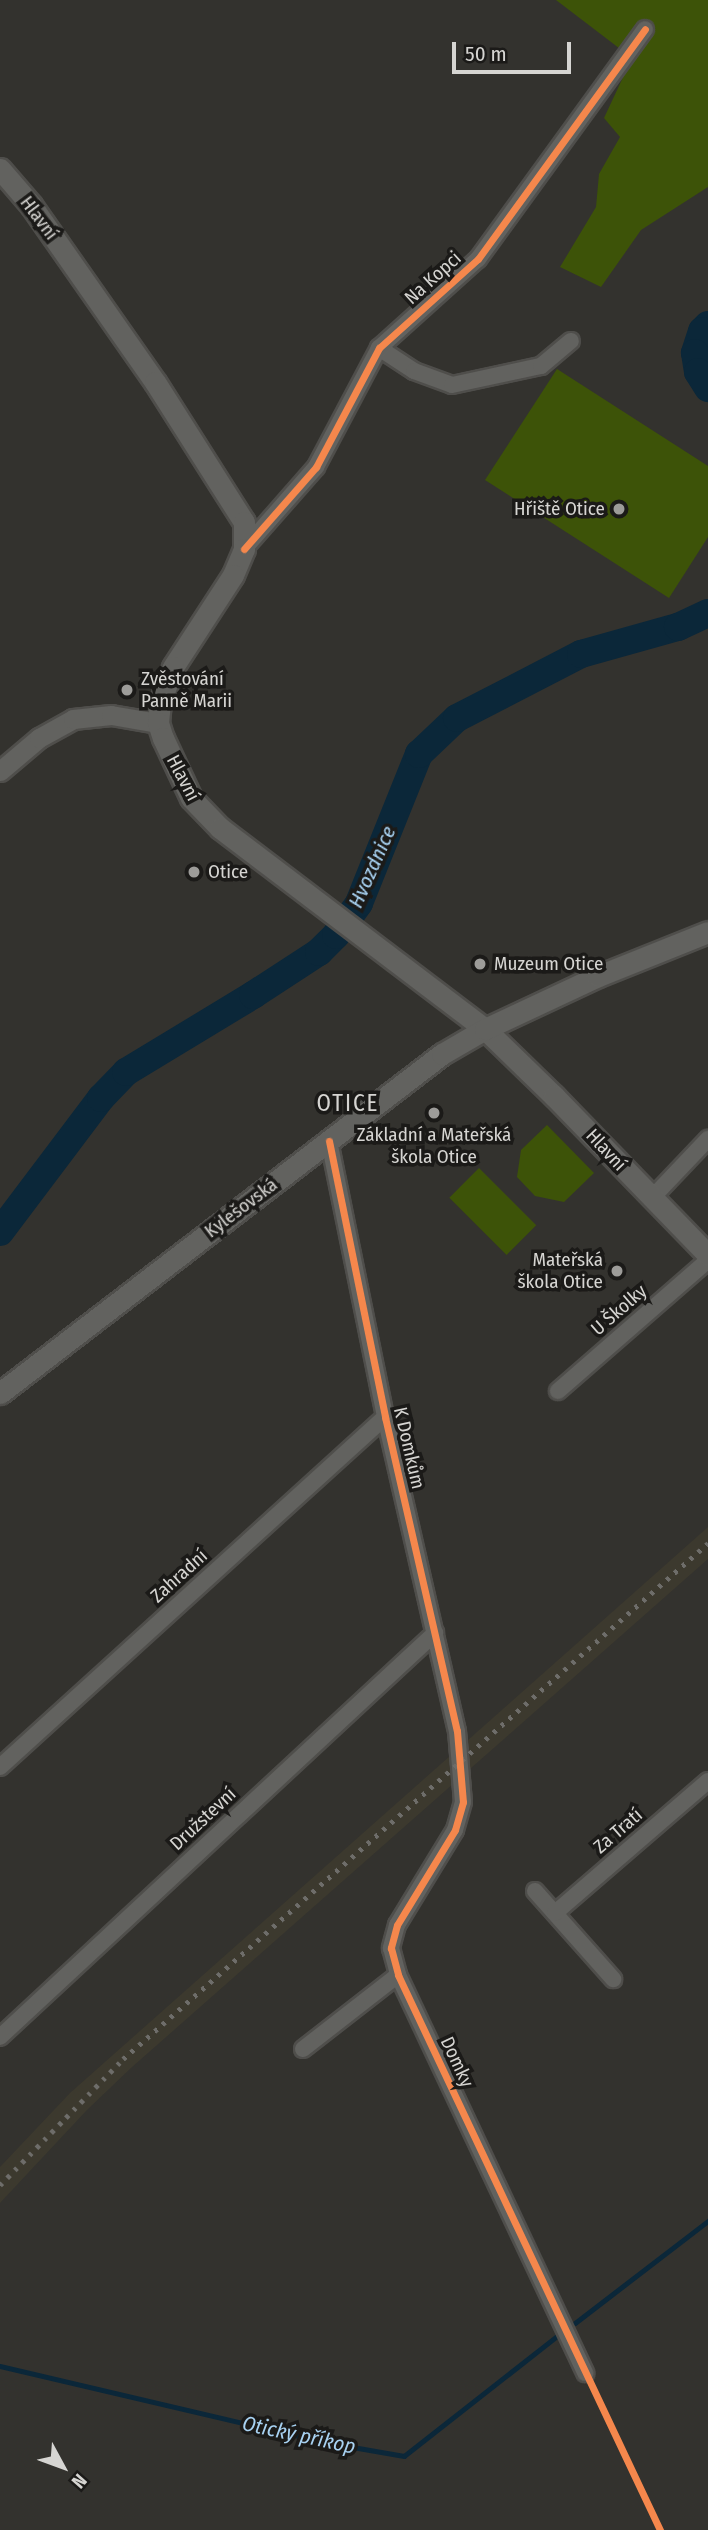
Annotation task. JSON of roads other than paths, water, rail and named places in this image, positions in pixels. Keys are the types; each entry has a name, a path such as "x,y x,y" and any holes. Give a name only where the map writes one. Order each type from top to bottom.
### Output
{"main road":[{"name":"Hlavní","path":"0,169 31,205 155,382 244,522 244,549"},
{"path":"158,723 163,692 173,667 233,575 244,549"},
{"name":"Hlavní","path":"158,723 191,798 220,828 485,1029 554,1096 708,1258"},
{"name":"Kylešovská","path":"0,1393 442,1054 485,1029 597,976 708,932"}],"street":[{"name":"Na Kopci","path":"244,549 316,467 379,348 478,259 645,29"},
{"path":"379,348 414,371 453,386 541,366 571,341"},
{"path":"0,771 39,738 73,719 118,715 158,723"},
{"path":"651,1199 708,1139"},
{"name":"K Domkům","path":"329,1141 385,1417 457,1731 459,1762"},
{"name":"U Školky","path":"558,1391 708,1258"},
{"name":"Zahradní","path":"0,1767 385,1417"},
{"name":"Družstevní","path":"0,2037 435,1633"},
{"name":"Domky","path":"459,1762 463,1802 455,1830 397,1925 391,1948 398,1975 585,2373"},
{"name":"Za Tratí","path":"555,1913 708,1781"},
{"path":"536,1891 613,1979"},
{"path":"303,2049 398,1975"}],"waterway":[{"name":"Hvozdnice","path":"708,325 702,331 695,353 698,372 708,388"},
{"name":"Hvozdnice","path":"0,1232 101,1098 126,1072 319,952 336,935 359,903 419,754 457,718 581,654 678,627 708,613"},
{"name":"Otický příkop","path":"575,2323 708,2221"},
{"name":"Otický příkop","path":"0,2366 324,2442 404,2456 561,2333"}],"railway":[{"path":"0,2185 123,2059 708,1543"}],"place":[{"name":"Hřiště Otice","path":"619,509"},
{"name":"Zvěstování Panně Marii","path":"127,690"},
{"name":"Otice","path":"194,872"},
{"name":"Muzeum Otice","path":"480,964"},
{"name":"Základní a Mateřská škola Otice","path":"434,1113"},
{"name":"Mateřská škola Otice","path":"617,1271"}],"district":[{"name":"OTICE","path":"348,1103"}]}
